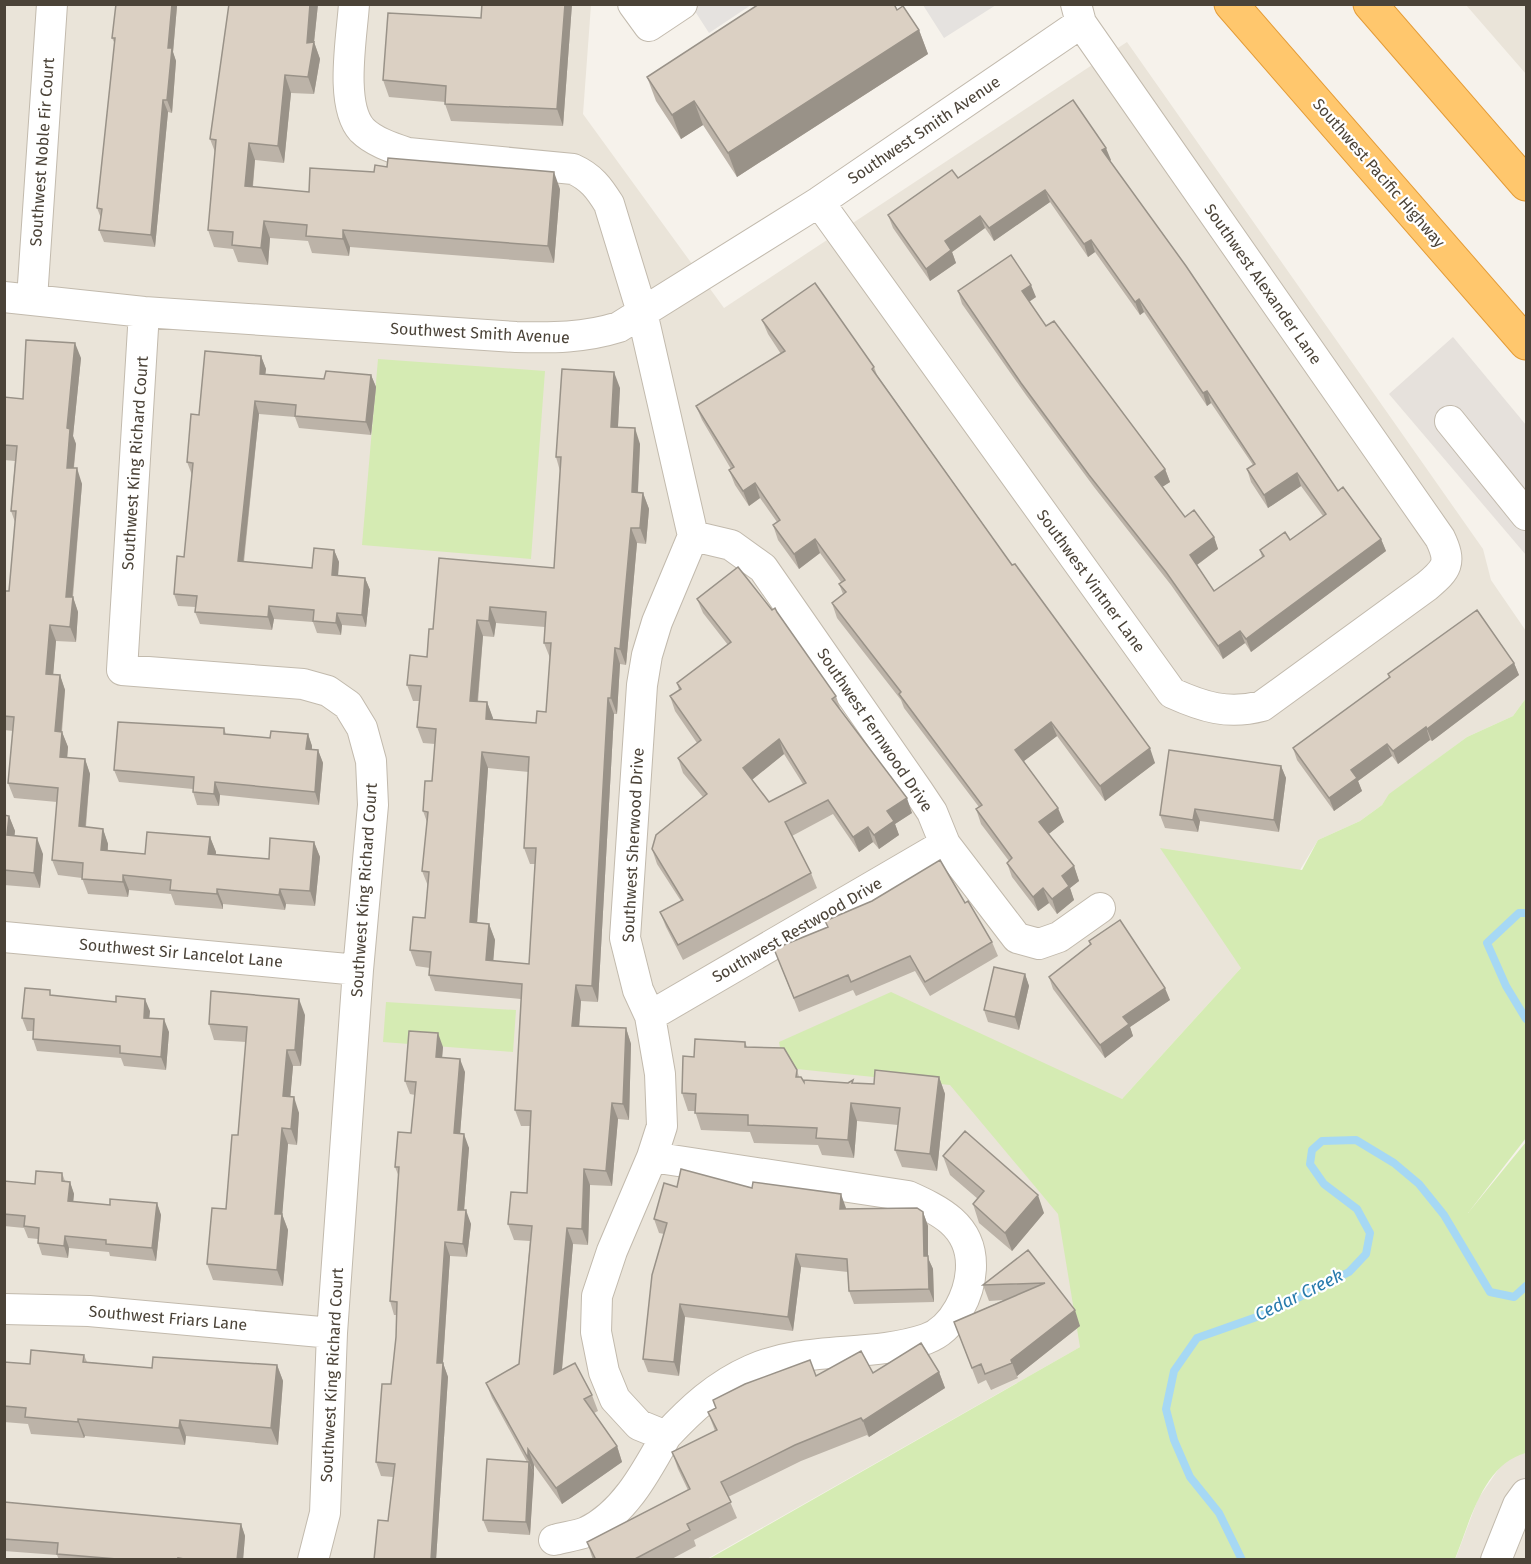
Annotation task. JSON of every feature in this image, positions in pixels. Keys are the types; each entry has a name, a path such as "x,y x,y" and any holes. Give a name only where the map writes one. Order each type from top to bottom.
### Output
{"highway":[{"name":"Southwest Pacific Highway","path":"1231,4 1527,343"},
{"path":"1370,4 1527,183"}],"street":[{"name":"Southwest Noble Fir Court","path":"18,298 52,4"},
{"path":"354,4 349,93 361,129 392,148 408,153 573,169 588,176 609,204 642,312 693,536"},
{"path":"633,4 649,26 682,4"},
{"name":"Southwest Smith Avenue","path":"18,298 144,312 555,338 594,335 619,327 819,202 1078,14"},
{"name":"Southwest Alexander Lane","path":"1078,14 1440,538 1446,551 1447,564"},
{"name":"Southwest Vintner Lane","path":"819,202 1172,693 1198,705 1222,711 1244,711 1262,706 1427,586 1441,574 1447,564"},
{"name":"Southwest King Richard Court","path":"144,312 122,670 303,684 328,691 348,705 362,728 371,761 373,805 358,970 332,1333 325,1513 313,1560"},
{"path":"1450,421 1527,515"},
{"name":"Southwest Fernwood Drive","path":"693,536 731,545 763,568 932,812 945,844 1017,939 1039,944 1059,937 1100,908"},
{"name":"Southwest Sherwood Drive","path":"666,1436 639,1425 615,1399 604,1372 596,1332 597,1296 612,1251 652,1157 662,1126 662,1098 650,1016 635,981 625,938 642,685 647,655 657,622 693,536"},
{"name":"Southwest Restwood Drive","path":"650,1016 945,844"},
{"name":"Southwest Sir Lancelot Lane","path":"4,937 358,970"},
{"path":"554,1539 585,1532 607,1517 640,1483 666,1436 692,1409 720,1386 752,1370 790,1357 893,1346 928,1339 947,1325 964,1302 971,1265 963,1235 944,1212 908,1196 652,1157"},
{"name":"Southwest Friars Lane","path":"4,1309 89,1311 332,1333"},
{"path":"1496,1560 1518,1506 1527,1494"}],"shaded area":[{"path":"5,5 591,5 583,114 724,308 1127,42 1483,549 1491,580 1526,631 1526,698 1513,716 1467,737 1390,794 1382,805 1360,821 1318,840 1241,968 1122,1099 1080,1347 707,1559 5,1560"},
{"path":"691,5 751,5 709,33"},
{"path":"923,5 996,5 944,38"},
{"path":"1466,5 1526,5 1526,74"},
{"path":"1453,337 1526,425 1526,555 1389,394"},
{"path":"1526,1453 1526,1559 1455,1560 1478,1499 1502,1464 1512,1456"}],"green space":[{"path":"378,359 545,371 531,559 362,545"},
{"path":"1526,698 1526,1138 1468,1213 1526,1142 1526,1453 1511,1459 1489,1482 1480,1496 1455,1559 707,1560 1080,1347 1058,1214 950,1085 797,1069 782,1059 779,1042 891,992 1122,1099 1241,968 1160,848 1302,870 1318,840 1360,821 1382,805 1389,794 1467,737 1513,716"},
{"path":"386,1002 516,1010 513,1052 383,1042"}],"building":[{"path":"116,4 172,4 168,48 172,48 167,100 163,100 151,235 99,230 102,209 97,208 115,38 112,38"},
{"path":"229,4 310,4 307,43 314,42 308,77 285,75 278,146 249,143 245,186 309,192 310,168 374,172 375,165 387,167 388,158 554,172 548,246 343,230 343,239 306,236 307,225 264,221 261,248 232,245 233,232 208,230 216,140 210,139"},
{"path":"482,4 565,4 557,109 445,104 446,86 383,80 388,13 481,18"},
{"path":"759,4 894,4 897,10 903,6 919,30 728,153 694,101 672,115 647,77"},
{"path":"1073,100 1106,148 1102,150 1186,266 1338,491 1343,487 1381,539 1246,639 1240,631 1218,646 1166,572 1089,475 1021,383 958,291 1011,255 1031,285 1022,291 1046,326 1054,321 1165,469 1155,477 1185,517 1194,510 1214,537 1190,555 1214,591 1264,556 1260,550 1285,532 1290,540 1326,514 1297,473 1264,495 1247,469 1255,464 1207,391 1203,393 1139,299 1135,302 1091,240 1084,244 1045,190 989,228 980,216 945,241 951,250 926,269 888,215 952,170 958,178"},
{"path":"815,283 874,367 872,369 1012,565 1015,564 1150,748 1100,786 1051,722 1015,750 1058,808 1039,822 1074,866 1062,876 1069,886 1052,899 1043,888 1033,897 1007,863 1012,858 976,809 982,805 899,694 901,692 832,603 846,592 839,584 845,580 815,539 794,554 773,525 780,520 755,483 743,491 729,470 734,467 696,406 785,351 762,320"},
{"path":"26,340 75,343 67,428 70,429 67,468 77,468 66,597 73,597 70,627 50,625 46,674 60,675 55,731 62,732 60,757 85,759 79,826 103,829 101,850 145,854 147,832 210,837 208,854 269,859 270,838 314,842 310,891 280,889 279,895 217,889 217,894 170,890 171,880 123,875 123,882 82,879 83,863 52,860 58,788 8,783 14,717 4,716 4,591 9,591 16,511 11,511 17,446 4,445 4,397 23,399"},
{"path":"205,351 261,356 260,374 324,379 326,371 371,375 366,422 295,416 296,405 255,401 238,561 312,568 314,548 334,550 332,575 365,578 362,615 337,613 336,623 313,621 314,610 269,606 268,617 195,612 197,596 174,594 177,556 184,557 193,463 187,462 191,414 199,415"},
{"path":"562,369 614,372 611,427 635,428 632,492 643,493 640,528 631,528 620,649 615,648 611,698 608,698 592,986 576,985 572,1026 626,1028 623,1104 612,1103 606,1171 584,1169 582,1229 567,1228 554,1374 575,1363 592,1395 584,1399 617,1446 556,1488 528,1449 528,1458 486,1383 519,1364 532,1226 508,1224 511,1192 527,1193 531,1111 515,1110 522,984 429,975 431,952 410,950 413,917 425,918 429,872 422,871 428,812 423,811 425,781 432,781 436,729 417,727 421,686 407,685 410,655 427,657 429,629 433,629 439,558 554,568 561,457 556,457","holes":["490,607 546,612 544,643 551,643 546,712 537,711 536,723 486,719 487,702 470,701 477,620 489,621","482,752 529,757 524,848 536,848 529,964 486,960 489,924 470,922"]},
{"path":"738,567 772,610 775,608 836,696 832,699 907,798 887,811 894,821 874,835 868,827 853,837 828,800 785,822 811,873 678,945 660,912 683,900 652,849 656,835 707,794 678,758 701,740 670,696 681,689 677,683 731,642 697,599","holes":["779,739 806,783 769,802 743,768"]},
{"path":"1477,610 1514,663 1427,729 1426,727 1393,751 1387,744 1351,770 1357,778 1329,798 1293,748 1390,677 1388,674"},
{"path":"118,722 224,728 224,734 270,738 271,731 308,734 306,749 318,750 315,792 215,782 214,794 193,792 194,777 114,770"},
{"path":"1169,750 1281,766 1274,820 1195,809 1193,820 1160,815"},
{"path":"4,815 9,816 7,835 37,838 34,873 4,870"},
{"path":"940,860 965,903 968,901 992,942 925,982 910,956 851,982 848,975 794,998 774,949 828,927 825,921 872,901"},
{"path":"1120,920 1165,988 1123,1017 1129,1024 1100,1045 1049,977 1091,944 1089,941"},
{"path":"994,967 1025,974 1015,1017 984,1010"},
{"path":"25,988 50,990 50,995 116,1002 116,996 145,999 144,1018 164,1019 161,1057 120,1053 120,1046 33,1039 34,1019 22,1018"},
{"path":"211,991 299,999 295,1050 287,1050 283,1096 294,1097 291,1129 282,1128 275,1214 282,1214 277,1270 207,1264 212,1208 226,1209 232,1135 238,1135 247,1027 209,1024"},
{"path":"409,1031 438,1033 436,1057 460,1059 454,1133 464,1134 458,1210 466,1210 463,1244 445,1242 437,1363 443,1363 431,1560 374,1560 378,1520 388,1521 395,1464 376,1462 382,1384 391,1384 396,1337 397,1302 390,1301 399,1167 395,1167 398,1132 411,1133 416,1082 405,1081"},
{"path":"695,1039 745,1042 745,1047 784,1048 797,1070 796,1077 801,1077 804,1082 804,1080 848,1083 853,1080 852,1083 874,1084 875,1070 939,1077 930,1154 895,1150 900,1108 851,1103 848,1140 816,1138 817,1128 748,1125 748,1115 695,1113 696,1094 682,1093 683,1056 694,1057"},
{"path":"965,1131 1038,1195 1005,1233 973,1204 984,1191 943,1156"},
{"path":"681,1169 752,1188 753,1182 841,1194 840,1209 917,1208 923,1212 924,1256 928,1256 929,1289 849,1291 847,1259 796,1254 788,1317 680,1304 674,1362 643,1359 652,1275 667,1223 654,1219 664,1183 677,1187"},
{"path":"36,1171 62,1173 62,1181 70,1182 68,1201 110,1205 110,1199 157,1203 152,1248 106,1244 106,1240 65,1236 64,1246 38,1243 39,1228 24,1226 25,1216 4,1214 4,1181 35,1184"},
{"path":"1028,1250 1075,1310 1011,1360 1012,1363 985,1374 981,1364 972,1368 954,1322 1045,1283 983,1285"},
{"path":"921,1343 939,1372 863,1421 861,1418 795,1445 721,1482 731,1502 687,1524 690,1530 633,1560 596,1560 587,1542 690,1489 672,1452 717,1430 708,1412 716,1408 713,1400 745,1384 810,1360 816,1376 861,1351 873,1373"},
{"path":"31,1350 84,1355 83,1362 152,1368 153,1357 277,1365 271,1428 180,1420 179,1428 25,1417 26,1408 4,1406 4,1362 30,1364"},
{"path":"487,1459 529,1462 526,1522 483,1520"},
{"path":"4,1502 241,1524 237,1560 178,1558 178,1560 129,1560 57,1554 58,1543 4,1539"}],"waterway":[{"name":"Cedar Creek","path":"1526,913 1519,913 1487,943 1506,986 1526,1019"},
{"name":"Cedar Creek","path":"1242,1560 1219,1513 1190,1477 1174,1440 1166,1409 1174,1371 1197,1338 1268,1313 1349,1272 1366,1254 1370,1233 1357,1209 1324,1184 1310,1164 1312,1150 1322,1141 1356,1140 1394,1163 1419,1184 1444,1215 1490,1292 1514,1297 1526,1286"}]}
